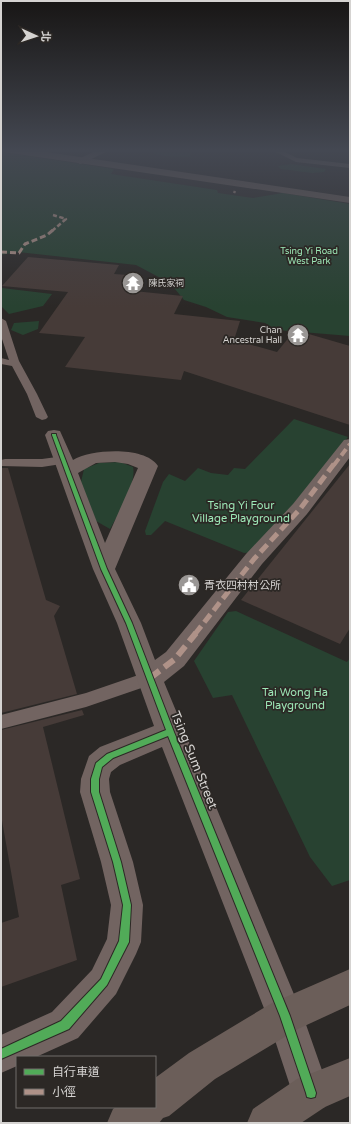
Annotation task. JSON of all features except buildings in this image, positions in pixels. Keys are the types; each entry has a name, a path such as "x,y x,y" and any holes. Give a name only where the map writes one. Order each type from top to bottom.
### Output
{"main road":[{"path":"156,1101 202,1066 285,1016 350,987"},
{"path":"267,1123 311,1093 350,1077"},
{"path":"127,1123 147,1108"}],"street":[{"name":"Tsing Sum Street","path":"54,435 104,569 129,623 170,732 285,1016 311,1093"},
{"path":"150,678 175,659 254,559 300,509 350,444"},
{"path":"66,466 105,457 132,459 149,466 104,569"},
{"path":"1,1054 65,1025 104,982 124,942 127,905 117,862 95,792 95,779 99,765 110,756 170,732"}],"lane":[{"path":"1,321 16,364 42,417"},
{"path":"1,361 16,364"},
{"path":"5,463 42,463 66,466"},
{"path":"1,722 86,700 150,678"}],"green space":[{"name":"Tsing Yi Road West Park","path":"1,201 334,201 350,204 350,336 277,330 265,323 227,317 206,307 184,300 170,283 136,265 18,252 1,255"},
{"path":"1,287 52,294 43,306 9,314 1,306"},
{"path":"39,321 38,329 23,335 11,330 14,323"},
{"name":"Tsing Yi Four Village Playground","path":"294,419 348,437 255,552 244,553 165,521 151,535 146,535 145,531 163,482 169,474 185,481 198,468 211,473 228,475 234,468 245,469"},
{"path":"120,462 133,467 132,481 126,499 110,529 96,521 81,482 84,469 99,463"},
{"name":"Tai Wong Ha Playground","path":"236,611 347,662 350,658 350,880 332,886 310,857 232,695 213,698 194,661 228,612"}],"marked path":[{"path":"1,252 19,253 25,244 47,235 66,219 53,215"},
{"path":"150,678 175,659 254,559 300,509 350,444"}],"cycle path":[{"path":"54,435 104,569 129,623 170,732 285,1016 311,1093"},
{"path":"1,1054 65,1025 104,982 124,942 127,905 117,862 95,792 95,779 99,765 110,756 170,732"}],"place":[{"name":"陳氏家祠","path":"133,283"},
{"name":"Chan Ancestral Hall","path":"298,335"},
{"name":"青衣四村村公所","path":"189,585"}]}
